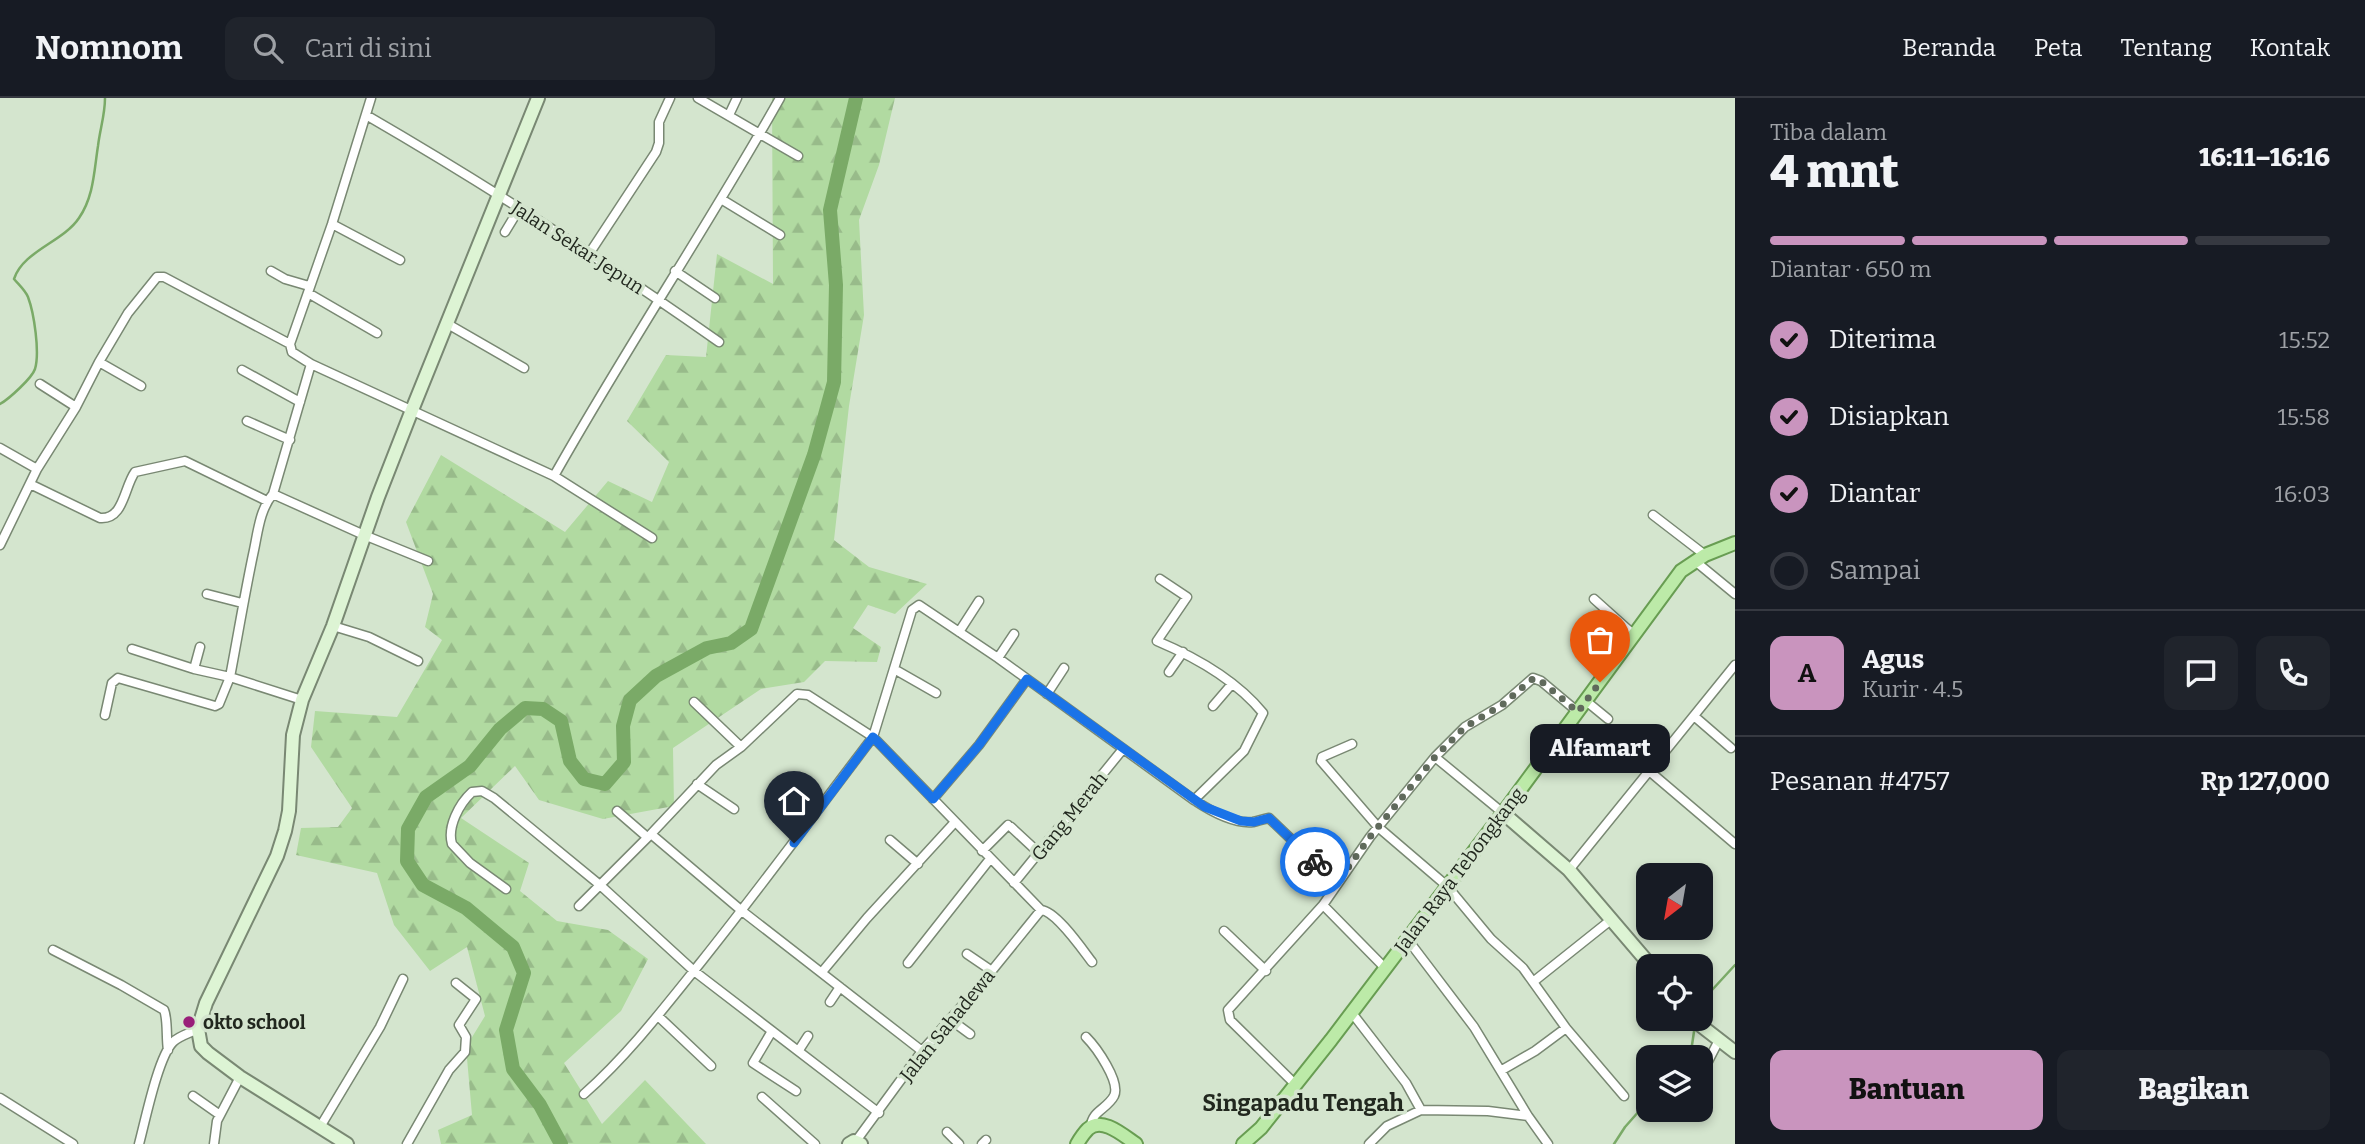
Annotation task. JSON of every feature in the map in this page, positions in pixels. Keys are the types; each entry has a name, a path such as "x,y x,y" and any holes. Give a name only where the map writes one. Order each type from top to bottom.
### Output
{"main road":[{"path":"347,1144 240,1077 208,1053 199,1034 206,1003 277,856 285,831 289,811 293,735 302,700 333,626 364,535 446,323 538,98"},
{"name":"Jalan Raya Tebongkang","path":"1244,1144 1261,1128 1296,1085 1408,940 1681,571 1700,558 1735,542"},
{"path":"1503,813 1569,870 1641,954"},
{"path":"1705,1031 1735,1052"},
{"path":"1077,1144 1091,1126 1098,1125 1110,1128 1136,1144"}],"street":[{"path":"371,98 332,224 290,344 292,352 310,363 554,476 652,538"},
{"path":"589,254 656,152 659,143 659,121 670,98"},
{"path":"698,98 798,156"},
{"path":"729,115 737,98"},
{"path":"554,476 598,397 721,199 780,98"},
{"name":"Jalan Sekar Jepun","path":"366,115 589,254 719,342"},
{"path":"721,199 780,234"},
{"path":"505,232 519,209"},
{"path":"332,224 400,260"},
{"path":"271,271 308,289 377,333"},
{"path":"675,271 715,298"},
{"path":"0,545 37,469 99,362 128,313 157,277 164,277 222,306 290,344"},
{"path":"446,323 524,368"},
{"path":"99,362 141,386"},
{"path":"105,715 112,683 118,678 215,706 219,704 230,677 242,603 260,523 290,440 310,363"},
{"path":"242,370 300,402"},
{"path":"40,384 75,407"},
{"path":"247,421 290,440"},
{"path":"0,448 37,469"},
{"path":"30,484 106,519 117,512 135,472 185,461 428,561"},
{"path":"1653,515 1735,594"},
{"path":"1160,579 1187,597 1157,640 1183,652 1231,685 1262,711 1263,716 1244,751 1194,800"},
{"path":"207,594 242,603"},
{"path":"1594,598 1633,634"},
{"path":"959,632 979,601"},
{"path":"584,1094 607,1074 658,1016 742,911 873,737 912,610 916,606 926,608 998,658 1194,800 1223,816 1241,821 1254,822 1269,818 1337,883"},
{"path":"333,626 369,637 418,661"},
{"path":"998,658 1014,634"},
{"path":"194,669 200,647"},
{"path":"132,649 302,700"},
{"path":"1169,672 1183,652"},
{"path":"1569,870 1735,665"},
{"path":"1047,694 1064,668"},
{"path":"894,669 936,692"},
{"path":"1296,1085 1243,1034 1227,1014 1228,1010 1323,905 1378,827 1435,757 1465,727 1502,705 1533,678 1608,719"},
{"path":"933,799 979,745 1027,679"},
{"path":"1213,706 1231,685"},
{"path":"579,906 716,765 741,747 797,694 808,695 873,737 1041,910 1053,916 1092,962"},
{"path":"694,702 741,747"},
{"path":"1694,716 1731,748"},
{"path":"1352,744 1321,757 1321,760 1378,827 1447,886 1491,939 1522,968 1566,1028 1625,1096"},
{"name":"Gang Merah","path":"1014,883 1123,749"},
{"path":"1435,757 1503,813"},
{"path":"1648,770 1735,844"},
{"path":"697,784 734,809"},
{"path":"506,889 470,863 452,844 451,827 472,792 482,791 494,798 600,885 694,971 879,1114"},
{"path":"617,811 922,1051"},
{"path":"822,972 867,918 956,822"},
{"path":"982,850 1010,826 1039,853"},
{"path":"890,840 918,864"},
{"path":"908,963 990,859"},
{"path":"1323,905 1385,968"},
{"name":"Jalan Sahadewa","path":"856,1143 922,1051 951,1020 1041,910"},
{"path":"1533,982 1612,919"},
{"path":"1224,931 1266,971"},
{"path":"1408,940 1474,1027 1548,1144"},
{"path":"52,950 164,1010 168,1050"},
{"path":"967,954 992,971"},
{"path":"320,1127 380,1027 403,979"},
{"path":"407,1144 449,1069 465,1052 466,1037 459,1025 476,999 456,983"},
{"path":"830,1002 839,987"},
{"path":"1352,1013 1406,1083 1421,1110"},
{"path":"658,1016 711,1066"},
{"path":"951,1020 970,1034"},
{"path":"1502,1070 1535,1051 1566,1028"},
{"path":"772,1031 753,1063 796,1091"},
{"path":"139,1144 156,1078 168,1050 173,1041 182,1036 199,1034"},
{"path":"799,1050 808,1035"},
{"path":"1086,1037 1101,1055 1115,1088 1110,1102 1092,1118 1091,1126"},
{"path":"1713,1052 1718,1042"},
{"path":"214,1144 220,1115 240,1077"},
{"path":"192,1096 220,1115"},
{"path":"762,1097 815,1144"},
{"path":"0,1098 73,1144"},
{"path":"1369,1144 1387,1126 1421,1110 1488,1111 1528,1116"},
{"path":"947,1132 959,1144"}],"green space":[{"path":"772,98 895,98 879,165 859,220 864,315 849,406 834,540 869,567 927,584 895,614 868,605 853,628 881,647 877,662 825,661 804,682 761,689 673,748 674,806 603,819 539,800 515,766 461,818 529,863 520,891 557,921 608,930 648,959 621,1011 564,1063 602,1124 645,1080 706,1144 441,1144 438,1130 472,1115 466,1047 485,1016 467,947 430,971 394,925 377,873 296,855 301,828 338,827 352,808 311,747 315,711 397,717 442,640 425,627 433,594 406,522 441,455 565,532 608,481 652,502 669,462 627,421 666,355 706,357 717,254 773,284"}],"waterway":[{"path":"0,404 30,378 36,362 36,333 30,304 25,292 14,279 26,261 63,234 84,210 93,183 105,98"},
{"path":"561,1144 540,1105 513,1069 506,1030 524,973 513,947 466,908 423,885 407,861 408,829 426,797 470,766 500,729 525,708 543,709 561,721 570,761 584,779 605,784 624,762 623,726 630,700 656,676 707,648 731,643 751,629 814,455 834,382 836,285 830,210 856,98"},
{"path":"1713,989 1735,965"},
{"path":"1692,1045 1694,1031"},
{"path":"1614,1144 1636,1115"}],"way so far":[{"path":"1315,862 1337,883 1370,837 1435,757 1465,727 1502,705 1531,680 1535,678 1541,681 1578,712 1600,682"}],"place":[{"name":"Alfamart","path":"1600,682"},
{"name":"okto school","path":"189,1022"}],"district":[{"name":"Singapadu Tengah","path":"1303,1103"}],"route":[{"path":"794,843 873,737 933,799 979,745 1027,679 1205,807 1241,821 1254,822 1269,818 1315,862"}]}
